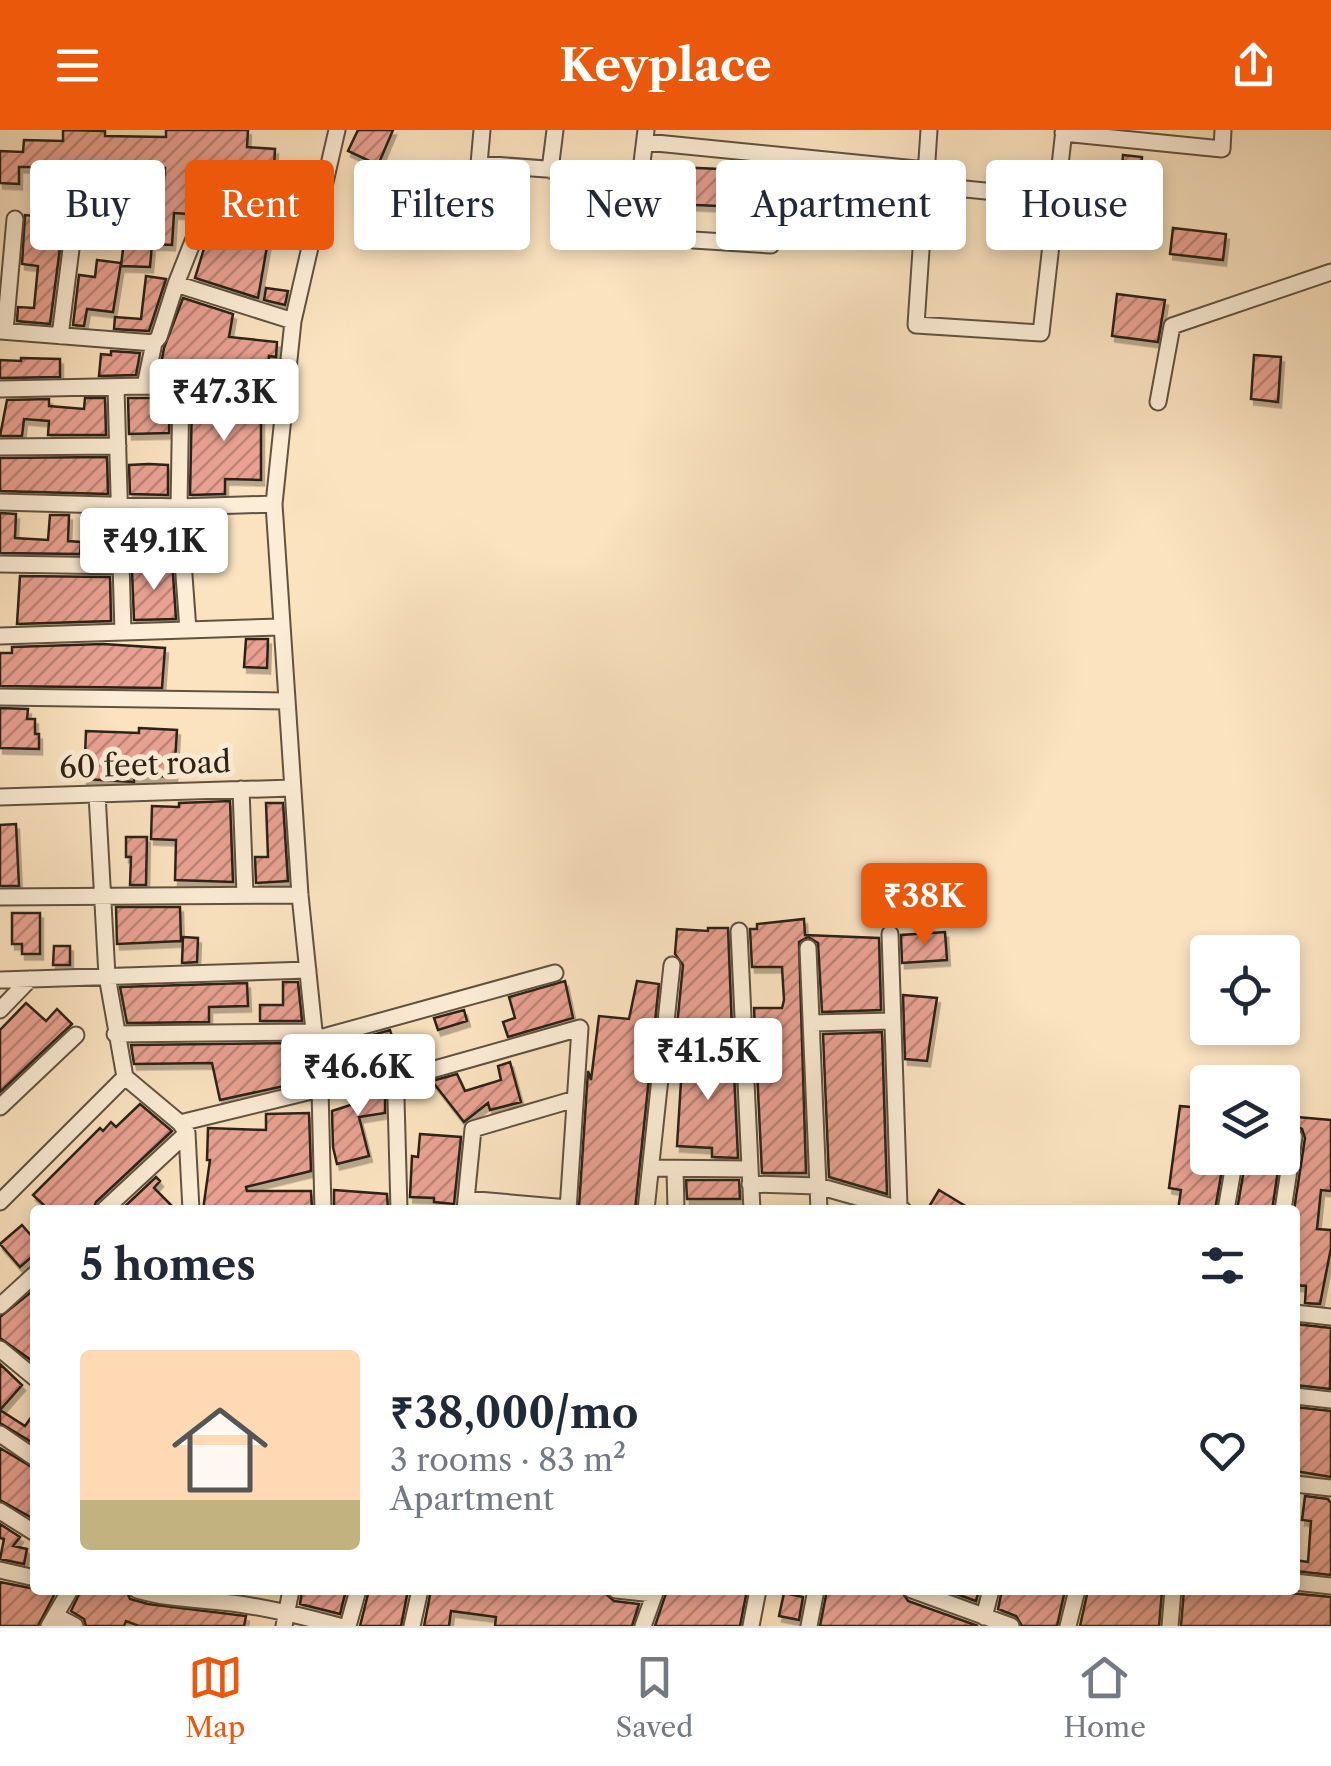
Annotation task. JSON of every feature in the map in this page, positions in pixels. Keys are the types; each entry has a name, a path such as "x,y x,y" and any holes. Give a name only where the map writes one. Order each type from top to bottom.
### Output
{"street":[{"path":"323,1205 320,1089 300,895 274,504 293,321 337,130"},
{"path":"482,130 479,164 550,170"},
{"path":"551,160 555,130"},
{"path":"927,160 929,130"},
{"path":"1061,160 1064,132 1222,149 1224,130"},
{"path":"646,136 810,160"},
{"path":"15,219 2,331 154,344"},
{"path":"60,336 71,250"},
{"path":"145,386 154,344 189,250"},
{"path":"921,250 916,325 1040,333 1050,250"},
{"path":"1158,402 1172,326 1331,272"},
{"path":"176,284 293,321"},
{"path":"0,389 145,386 286,390"},
{"path":"181,387 179,507 188,630"},
{"path":"116,388 124,632"},
{"path":"0,448 118,446"},
{"path":"0,502 179,507 274,504"},
{"path":"0,564 122,566"},
{"path":"0,636 280,627"},
{"path":"0,697 286,702"},
{"name":"60 feet road","path":"0,797 292,788"},
{"path":"241,789 245,894"},
{"path":"97,794 107,976 115,1034 126,1077 184,1128 191,1205"},
{"path":"0,897 300,895"},
{"path":"739,932 752,1205"},
{"path":"890,934 901,1205"},
{"path":"808,948 820,1205"},
{"path":"646,1205 672,965"},
{"path":"0,980 308,970"},
{"path":"115,1034 316,1035 555,973"},
{"path":"0,1010 30,979"},
{"path":"812,1022 891,1021"},
{"path":"399,1205 396,1099 410,1076 580,1028 568,1205"},
{"path":"0,1107 76,1035"},
{"path":"666,1036 744,1042"},
{"path":"0,1202 126,1077"},
{"path":"109,1205 184,1128 320,1089"},
{"path":"466,1204 474,1129 575,1099"},
{"path":"650,1168 818,1186 890,1205"},
{"path":"675,1169 676,1205"},
{"path":"1227,1205 1232,1175"},
{"path":"1283,1205 1288,1175"},
{"path":"0,1306 30,1279"},
{"path":"1300,1314 1331,1317"},
{"path":"0,1349 30,1369"},
{"path":"1300,1397 1331,1400"},
{"path":"0,1434 30,1455"},
{"path":"1300,1485 1331,1488"},
{"path":"0,1511 30,1530"},
{"path":"0,1570 30,1577"},
{"path":"1300,1583 1331,1586"},
{"path":"67,1595 52,1621 75,1626"},
{"path":"189,1595 236,1597 286,1619 339,1626"},
{"path":"348,1626 357,1595"},
{"path":"412,1626 419,1595"},
{"path":"642,1626 654,1595"},
{"path":"751,1626 757,1595"},
{"path":"810,1626 815,1595"},
{"path":"925,1595 1012,1626"},
{"path":"984,1617 990,1595"},
{"path":"1068,1626 1076,1595"},
{"path":"1170,1626 1173,1595"}],"building":[{"path":"63,130 105,131 105,136 166,137 166,130 248,130 247,147 275,149 274,160 185,160 185,214 174,213 172,245 165,245 165,160 30,160 30,167 19,167 19,184 0,183 0,151 23,152 24,140 63,141"},
{"path":"358,130 393,130 380,160 367,160 348,151"},
{"path":"1123,155 1142,157 1142,160 1123,160"},
{"path":"696,168 716,169 716,206 696,205"},
{"path":"25,215 30,216 30,250 60,250 50,324 17,321 18,307 34,308 38,266 22,264"},
{"path":"1173,228 1226,234 1223,260 1170,254"},
{"path":"123,250 151,250 150,267 121,266"},
{"path":"204,250 266,250 258,298 195,278"},
{"path":"97,260 121,263 113,312 87,309 84,326 73,325 79,275 95,277"},
{"path":"146,276 166,279 149,331 114,329 115,317 141,319"},
{"path":"266,288 288,291 285,305 264,300"},
{"path":"1117,294 1165,300 1158,342 1112,336"},
{"path":"183,298 233,314 229,337 277,342 276,357 269,356 268,378 159,375 164,348"},
{"path":"111,351 140,353 136,375 99,376 101,354 111,355"},
{"path":"1254,355 1281,357 1278,402 1251,399"},
{"path":"60,359 60,377 0,378 0,360"},
{"path":"85,398 105,398 106,435 48,435 49,421 24,419 22,436 0,436 7,400 49,399 49,406 84,409"},
{"path":"128,398 170,398 169,433 129,434"},
{"path":"192,399 261,401 261,480 225,479 225,494 190,495"},
{"path":"107,457 108,494 0,491 0,458"},
{"path":"129,465 168,465 168,495 130,494"},
{"path":"0,513 16,514 15,538 48,540 50,515 69,515 68,541 81,542 80,554 0,553"},
{"path":"96,516 108,516 109,540 94,539"},
{"path":"160,560 172,560 176,619 134,620 132,571 159,571"},
{"path":"20,576 110,577 111,621 17,624"},
{"path":"246,639 268,639 267,668 244,667"},
{"path":"103,644 165,648 162,688 0,686 0,653 12,653 12,647"},
{"path":"0,708 28,709 27,719 35,719 39,749 0,748"},
{"path":"139,728 177,730 174,776 134,777 134,782 84,779 86,731 139,733"},
{"path":"230,801 233,882 175,880 176,840 151,839 152,806"},
{"path":"266,803 283,803 288,881 256,883 255,857 268,857"},
{"path":"16,824 19,886 0,886 0,825"},
{"path":"126,837 147,837 146,885 130,885 131,857 126,857"},
{"path":"116,907 180,907 181,941 117,944"},
{"path":"12,913 40,913 40,954 22,954 22,944 12,944"},
{"path":"804,919 805,935 879,938 881,1010 822,1012 818,943 808,937 799,942 806,1173 762,1173 754,1008 782,1008 784,1000 782,967 752,967 750,929 757,929 757,924"},
{"path":"728,928 732,1030 677,1026 683,965 675,954 677,929"},
{"path":"945,932 947,960 902,963 901,935"},
{"path":"183,937 198,938 197,962 182,963"},
{"path":"54,946 70,946 70,965 53,965"},
{"path":"565,981 573,1018 508,1037 503,1022 515,1018 509,997"},
{"path":"637,981 659,984 636,1205 579,1205 588,1071 591,1080 599,1016 629,1019"},
{"path":"283,982 298,982 302,1021 260,1021 260,1005 283,1005"},
{"path":"247,983 248,1006 209,1007 209,1022 127,1023 120,987"},
{"path":"903,995 937,998 927,1061 905,1059"},
{"path":"26,1003 46,1021 57,1009 72,1024 0,1092 0,1030"},
{"path":"464,1010 467,1021 438,1030 434,1018"},
{"path":"390,1030 395,1046 380,1051 378,1043 353,1050 355,1059 329,1068 327,1048"},
{"path":"882,1032 887,1194 829,1177 823,1034"},
{"path":"410,1042 417,1062 400,1070 393,1049"},
{"path":"304,1043 307,1075 292,1081 293,1084 220,1100 212,1063 134,1064 131,1045"},
{"path":"683,1049 733,1052 738,1158 712,1157 712,1148 677,1146"},
{"path":"510,1062 521,1102 490,1110 488,1103 464,1122 432,1081 457,1074 465,1091 501,1080 498,1066"},
{"path":"393,1076 385,1096 385,1113 359,1117 369,1156 337,1164 332,1111 360,1102 357,1080"},
{"path":"140,1104 172,1131 95,1205 44,1205 33,1195 100,1128 103,1131 111,1122 116,1127"},
{"path":"1180,1106 1190,1107 1190,1175 1221,1175 1216,1205 1179,1205 1181,1190 1169,1188"},
{"path":"309,1113 311,1171 246,1187 247,1191 311,1191 312,1205 204,1205 210,1160 208,1128 266,1130 266,1114"},
{"path":"1300,1117 1331,1120 1331,1191 1321,1190 1317,1229 1331,1230 1331,1248 1320,1304 1305,1303 1306,1286 1300,1285 1300,1205 1295,1205 1305,1138"},
{"path":"420,1134 461,1137 454,1204 410,1197 412,1156 418,1157"},
{"path":"1243,1175 1277,1175 1273,1205 1238,1205"},
{"path":"156,1177 160,1181 154,1188 171,1205 126,1205"},
{"path":"686,1180 739,1180 740,1199 687,1199"},
{"path":"334,1190 387,1194 388,1205 334,1205"},
{"path":"939,1190 964,1205 930,1205"},
{"path":"22,1225 30,1234 30,1258 20,1267 0,1244"},
{"path":"30,1293 30,1359 0,1338 0,1317"},
{"path":"1300,1325 1331,1328 1330,1389 1300,1386"},
{"path":"0,1364 22,1385 0,1410"},
{"path":"1300,1408 1331,1411 1331,1477 1300,1472"},
{"path":"0,1410 25,1426 30,1419 30,1441 0,1423"},
{"path":"0,1448 30,1466 30,1517 0,1500"},
{"path":"1305,1496 1328,1499 1331,1503 1331,1575 1300,1572 1300,1561 1308,1562 1311,1521 1302,1520"},
{"path":"0,1524 20,1537 13,1546 27,1549 24,1564 0,1559 4,1539 0,1538"},
{"path":"0,1582 30,1588 30,1595 54,1595 38,1626 0,1626"},
{"path":"79,1595 128,1595 148,1604 246,1616 244,1626 139,1626 126,1621 124,1626 86,1626 84,1619 71,1611"},
{"path":"301,1595 345,1595 340,1614 300,1604"},
{"path":"368,1595 407,1595 401,1626 360,1626"},
{"path":"430,1595 607,1595 614,1601 639,1604 632,1626 495,1626 496,1617 451,1611 449,1626 424,1626"},
{"path":"665,1595 746,1595 740,1626 655,1626"},
{"path":"784,1595 803,1597 799,1620 779,1616"},
{"path":"826,1595 904,1595 908,1601 978,1626 820,1626"},
{"path":"1001,1595 1064,1595 1057,1626 1022,1626 1016,1616 998,1609"},
{"path":"1087,1595 1162,1595 1159,1626 1080,1626"},
{"path":"1184,1595 1331,1597 1331,1626 1181,1626"}]}
